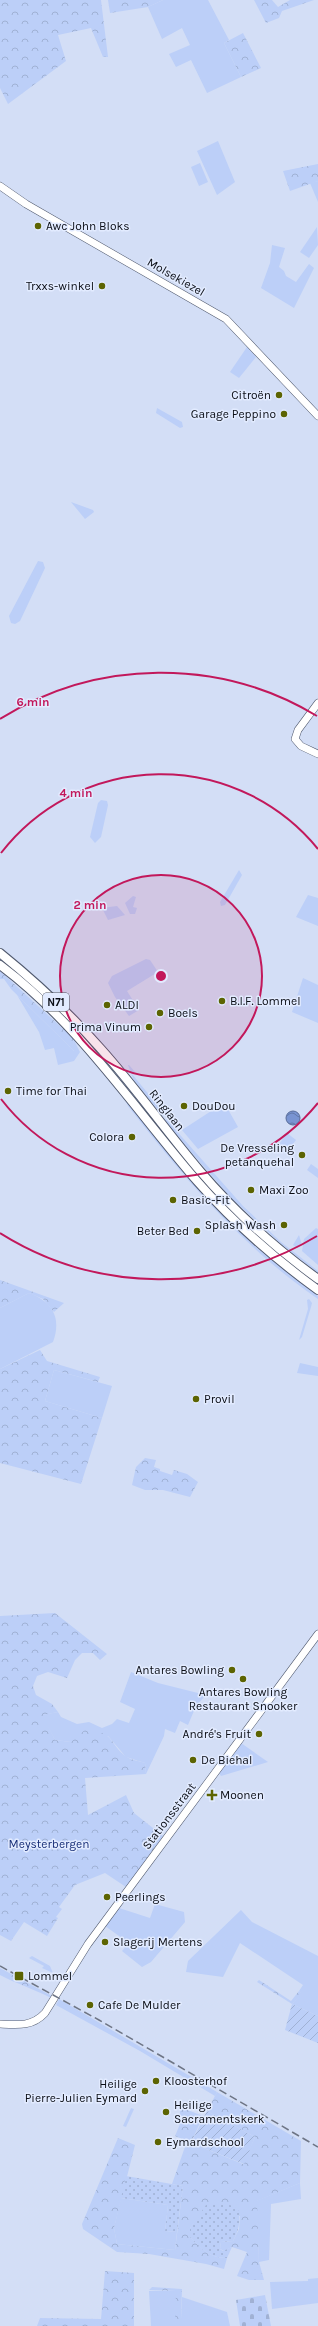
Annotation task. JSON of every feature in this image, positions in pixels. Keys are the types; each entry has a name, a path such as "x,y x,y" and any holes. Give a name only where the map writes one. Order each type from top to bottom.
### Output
{"highway":[{"name":"Ringlaan","path":"0,953 49,995 101,1048 201,1172 239,1213 318,1280"},
{"name":"Ringlaan","path":"0,964 36,995 86,1045 196,1179 228,1214 268,1251 318,1290"}],"main road":[{"name":"Molsekiezel","path":"0,186 26,204 226,319 318,416"},
{"path":"318,703 298,730 295,739 302,746 318,754"},
{"name":"Stationsstraat","path":"0,2024 21,2025 33,2023 45,2013 84,1948 318,1634"}],"green space":[{"path":"0,0 101,0 108,57 103,57 91,28 58,35 66,61 8,104 0,88"},
{"path":"108,0 163,0 148,7 110,13"},
{"path":"163,0 208,0 229,40 224,43 241,77 207,93 191,60 176,67 169,54 190,45 182,28 162,39 148,7"},
{"path":"254,0 272,0 278,7 290,0 314,0 282,11 279,18 266,23"},
{"path":"243,33 261,68 241,77 224,43"},
{"path":"218,141 235,182 217,195 197,151"},
{"path":"200,163 208,182 199,186 191,167"},
{"path":"318,164 318,181 290,191 283,171"},
{"path":"318,181 318,202 310,183"},
{"path":"317,227 318,245 309,258 300,252"},
{"path":"272,245 285,248 279,267 284,271 286,276 296,282 309,264 314,268 294,308 261,288 270,263"},
{"path":"247,347 256,357 239,378 230,372"},
{"path":"157,408 182,422 183,427 180,428 156,413"},
{"path":"71,502 93,510 94,512 85,519"},
{"path":"38,561 43,562 45,568 20,621 15,624 11,623 9,616"},
{"path":"101,800 107,801 108,805 101,837 95,843 90,837 98,803"},
{"path":"239,870 242,875 225,905 221,906 220,902"},
{"path":"308,895 318,898 318,926 296,917"},
{"path":"133,896 136,897 133,907 137,908 135,914 130,914 125,903"},
{"path":"117,906 125,915 108,920 102,908"},
{"path":"0,957 30,982 96,1046 94,1048 71,1023 0,961"},
{"path":"146,959 150,960 158,972 127,991 139,1010 129,1016 115,997 108,983 112,976"},
{"path":"0,971 73,1038 75,1052 11,989 4,979 0,979"},
{"path":"303,978 318,985 318,1023 292,1012"},
{"path":"17,995 74,1051 73,1038 80,1052 74,1061 58,1065 54,1048 45,1050 39,1032"},
{"path":"128,1065 135,1072 132,1074 159,1107 158,1110 134,1081"},
{"path":"110,1068 281,1254 318,1283 318,1287 241,1223 197,1176"},
{"path":"124,1097 209,1202 257,1248 318,1296 318,1299 290,1279 239,1234 193,1185 149,1133 128,1106"},
{"path":"222,1104 225,1104 238,1127 198,1149 182,1130"},
{"path":"166,1119 243,1206 281,1242 318,1271 318,1273 281,1244 230,1197 171,1129 165,1121"},
{"path":"287,1133 296,1140 286,1154 277,1147"},
{"path":"311,1164 318,1169 318,1178 307,1170"},
{"path":"316,1228 318,1229 318,1265 302,1251 304,1239"},
{"path":"299,1235 302,1245 297,1248 293,1245"},
{"path":"0,1280 64,1303 54,1312 43,1299 29,1293 0,1308"},
{"path":"29,1293 44,1301 53,1312 56,1325 53,1342 0,1369 0,1308"},
{"path":"309,1299 312,1303 302,1337 299,1340 308,1309 307,1300"},
{"path":"40,1350 47,1361 100,1377 98,1382 54,1370 45,1401 102,1418 81,1484 0,1463 0,1369"},
{"path":"300,1363 318,1367 318,1376 297,1373"},
{"path":"54,1370 112,1386 102,1418 45,1401"},
{"path":"145,1458 156,1460 154,1467 160,1469 160,1471 172,1475 174,1470 187,1474 198,1482 190,1497 163,1490 145,1490 132,1485 136,1467"},
{"name":"Meysterbergen","path":"55,1613 107,1654 100,1660 93,1653 82,1653 75,1660 67,1678 48,1672 37,1676 33,1686 36,1695 52,1704 58,1712 43,1715 55,1740 71,1742 86,1729 96,1731 107,1736 127,1757 145,1763 146,1774 85,1778 88,1815 126,1795 134,1813 163,1836 126,1887 105,1873 75,1885 59,1907 62,1909 56,1917 58,1918 47,1936 24,1922 11,1941 0,1935 0,1616"},
{"path":"131,1672 158,1683 206,1695 196,1706 188,1725 180,1721 175,1733 165,1729 164,1736 146,1774 145,1763 126,1757 108,1736 71,1742 55,1740 42,1715 58,1712 61,1717 77,1724 89,1722 102,1728 112,1724 117,1719 129,1723 135,1709 120,1702"},
{"path":"241,1743 268,1762 221,1776 219,1773"},
{"path":"155,1904 184,1912 185,1922 151,1962 142,1967 122,1951 129,1943 105,1926 119,1908 150,1918"},
{"path":"241,1910 252,1922 318,1956 318,2016 292,2004 302,1994 299,1991 303,1985 240,1943 223,1977 186,1972 188,1961"},
{"path":"32,1956 50,1966 53,1973 42,1968 44,1966 29,1958"},
{"path":"0,1968 52,1996 51,1998 0,1975"},
{"path":"259,1980 291,2001 299,1991 303,1994 292,2004 257,1982"},
{"path":"59,1999 217,2092 215,2096 140,2051 56,2005"},
{"path":"292,2004 318,2016 318,2043 285,2030"},
{"path":"217,2092 301,2141 300,2183 257,2201 259,2262 264,2280 249,2280 237,2276 247,2252 232,2247 224,2251 220,2249 221,2242 233,2241 239,2229 240,2216 201,2214 190,2228 190,2237 202,2249 216,2257 227,2258 224,2269 206,2264 149,2254 117,2252 83,2229 82,2224 118,2138 135,2145 114,2228 117,2244 175,2250 183,2186 172,2184 187,2141 175,2136 180,2124 180,2107 203,2116 191,2143 243,2164 255,2137 207,2111"},
{"path":"131,2108 134,2109 126,2127 123,2126"},
{"path":"207,2111 255,2137 244,2164 191,2143"},
{"path":"126,2176 183,2186 177,2232 165,2231 168,2205 121,2198"},
{"path":"300,2183 301,2199 271,2204 269,2260 259,2262 256,2201"},
{"path":"121,2198 168,2205 165,2231 177,2232 175,2250 117,2244 114,2228"},
{"path":"227,2204 238,2208 239,2221 237,2233 233,2241 221,2242 220,2249 223,2251 232,2247 227,2258 221,2258 211,2255 198,2245 190,2237 190,2228 206,2205"},
{"path":"105,2271 134,2273 134,2326 37,2326 40,2318 101,2319"},
{"path":"318,2278 318,2303 272,2309 270,2282 308,2281 308,2279"},
{"path":"152,2287 182,2289 181,2319 175,2320 176,2291 149,2290"},
{"path":"149,2291 177,2291 181,2319 182,2297 227,2312 230,2326 151,2326"},
{"path":"265,2295 271,2326 240,2326 236,2300"}],"water":[{"path":"293,1111 298,1113 300,1118 298,1123 293,1125 288,1123 286,1118 288,1113"}],"railway":[{"path":"0,1966 99,2020 318,2147"}],"place":[{"name":"Awc John Bloks","path":"38,226"},
{"name":"Trxxs-winkel","path":"102,286"},
{"name":"Citroën","path":"279,395"},
{"name":"Garage Peppino","path":"284,414"},
{"name":"B.I.F. Lommel","path":"222,1001"},
{"name":"ALDI","path":"107,1005"},
{"name":"Boels","path":"160,1013"},
{"name":"Prima Vinum","path":"149,1027"},
{"name":"Time for Thai","path":"8,1091"},
{"name":"DouDou","path":"184,1106"},
{"name":"Colora","path":"132,1137"},
{"name":"De Vresseling petanquehal","path":"302,1155"},
{"name":"Maxi Zoo","path":"251,1190"},
{"name":"Basic-Fit","path":"173,1200"},
{"name":"Splash Wash","path":"284,1225"},
{"name":"Beter Bed","path":"197,1231"},
{"name":"Provil","path":"196,1399"},
{"name":"Antares Bowling","path":"232,1670"},
{"name":"Antares Bowling Restaurant Snooker","path":"243,1679"},
{"name":"André's Fruit","path":"259,1734"},
{"name":"De Biehal","path":"193,1760"},
{"name":"Moonen","path":"212,1795"},
{"name":"Peerlings","path":"107,1897"},
{"name":"Slagerij Mertens","path":"105,1942"},
{"name":"Lommel","path":"19,1976"},
{"name":"Cafe De Mulder","path":"90,2005"},
{"name":"Kloosterhof","path":"156,2081"},
{"name":"Heilige Pierre-Julien Eymard","path":"145,2091"},
{"name":"Heilige Sacramentskerk","path":"166,2112"},
{"name":"Eymardschool","path":"158,2142"}]}
